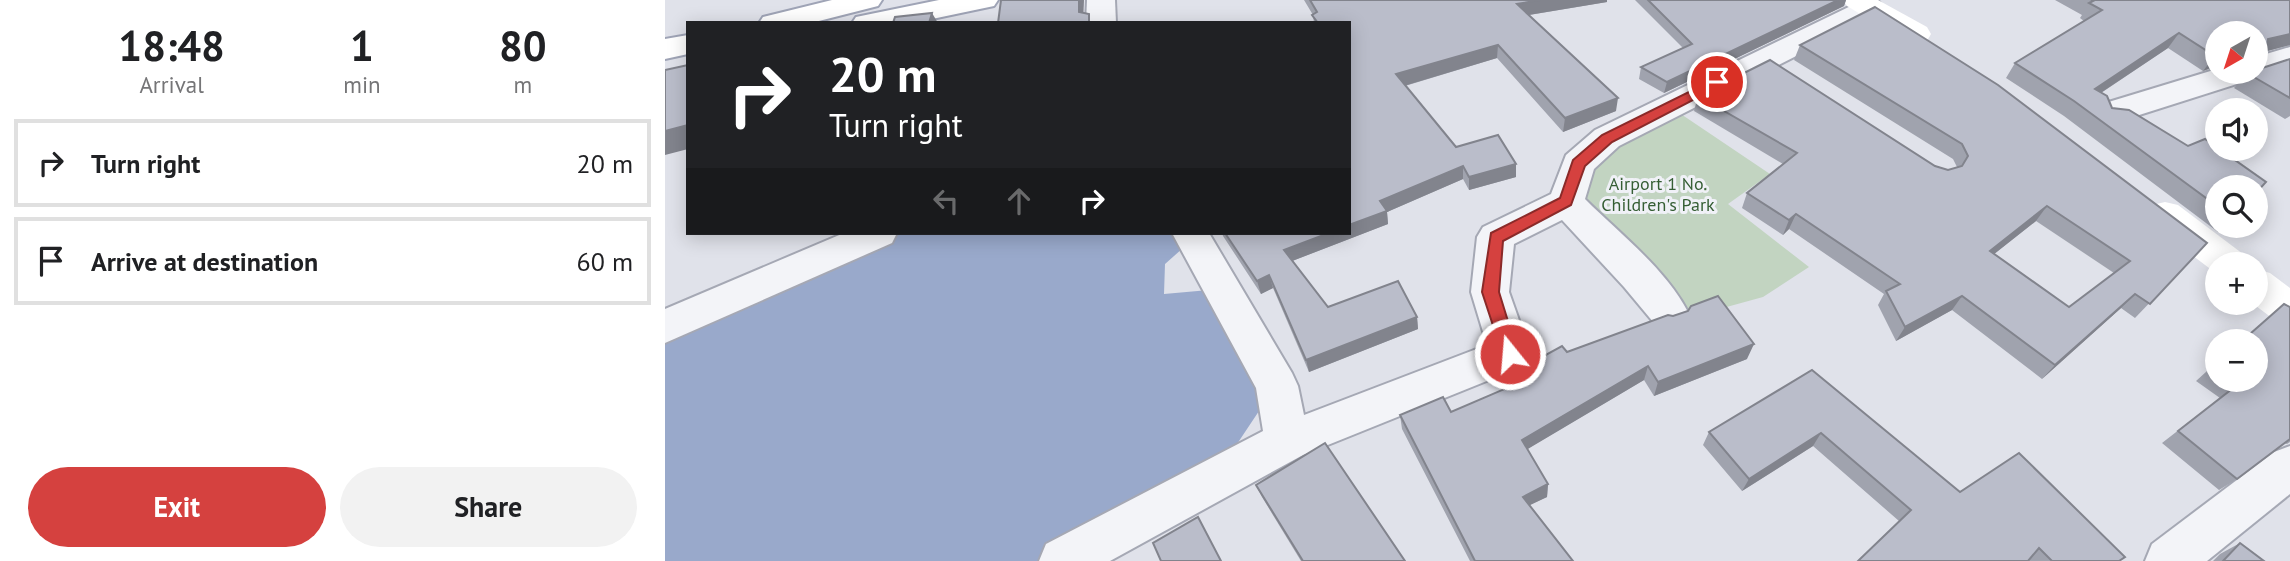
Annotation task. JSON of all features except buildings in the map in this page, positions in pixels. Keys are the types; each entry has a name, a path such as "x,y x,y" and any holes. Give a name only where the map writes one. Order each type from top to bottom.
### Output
{"main road":[{"path":"782,21 868,0"},
{"path":"876,21 984,0"},
{"path":"1863,4 1901,23 1947,55"},
{"path":"665,49 686,44"},
{"path":"665,73 686,68"},
{"path":"2145,199 2214,252"},
{"path":"2268,293 2290,310"}],"street":[{"path":"1101,0 1101,21"},
{"path":"1063,561 1287,441 1510,354 1490,292 1496,237 1566,202 1578,164 1607,138 1766,59 1863,4"},
{"path":"2268,63 2290,57"},
{"path":"1766,59 1801,81"},
{"path":"2113,112 2205,83"},
{"path":"1566,202 1668,312"},
{"path":"665,327 874,235"},
{"path":"1191,235 1277,386 1287,441"},
{"path":"2169,561 2290,467"}],"green space":[{"name":"Airport 1 No. Children's Park","path":"1669,106 1770,174 1728,204 1809,267 1763,297 1712,311 1668,312 1566,202 1578,164"}],"water":[{"path":"877,235 1175,235 1183,248 1165,264 1164,294 1209,290 1261,377 1259,411 1223,465 1040,561 665,561 665,324"}],"route":[{"path":"1510,354 1490,292 1496,237 1566,202 1578,164 1607,138 1717,82"}]}
